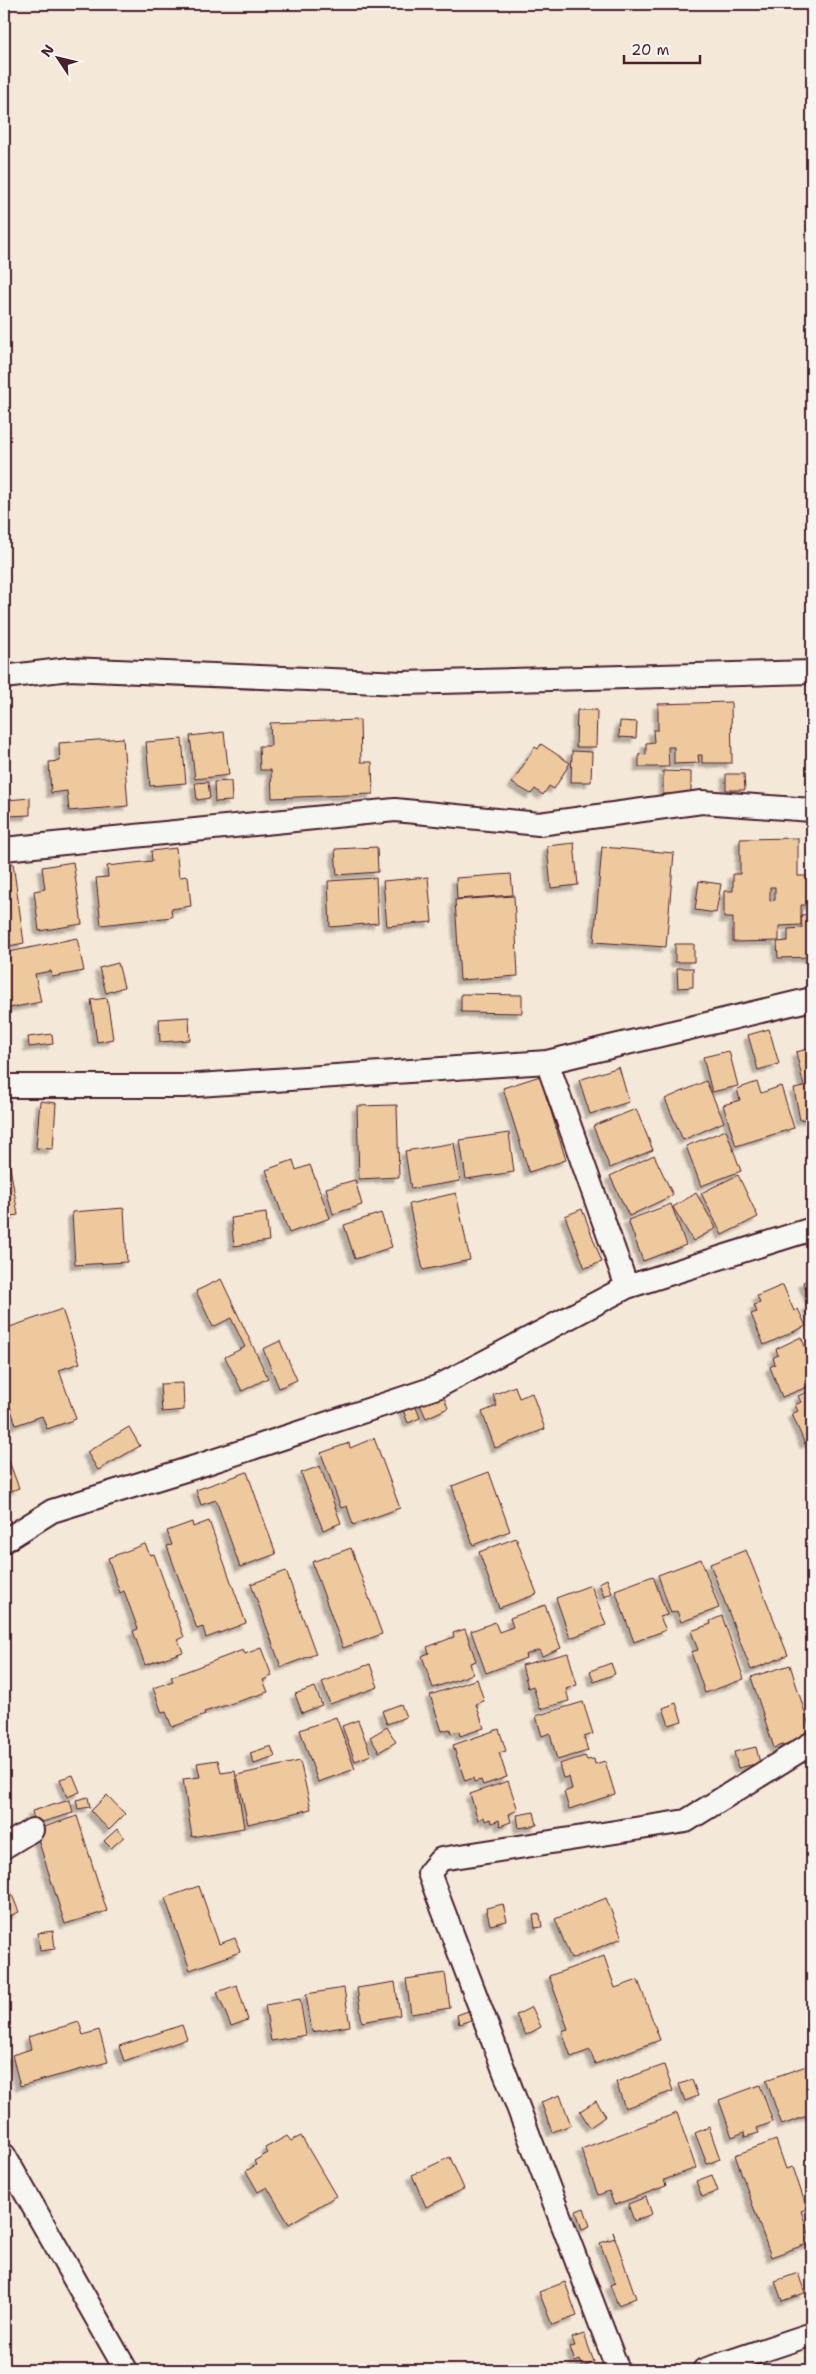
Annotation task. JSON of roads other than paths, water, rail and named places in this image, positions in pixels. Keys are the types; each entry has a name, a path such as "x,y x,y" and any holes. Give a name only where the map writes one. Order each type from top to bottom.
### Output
{"street":[{"path":"4,677 69,669 402,682 812,672"},
{"path":"4,849 395,810 539,824 702,802 812,810"},
{"path":"4,1086 183,1086 547,1062 812,999"},
{"path":"547,1062 627,1288"},
{"path":"4,1540 52,1511 198,1466 437,1387 627,1288 812,1230"},
{"path":"618,2370 429,1873 441,1859 686,1821 812,1743"},
{"path":"4,1847 32,1830"},
{"path":"4,2154 126,2370"},
{"path":"704,2370 812,2334"}]}
